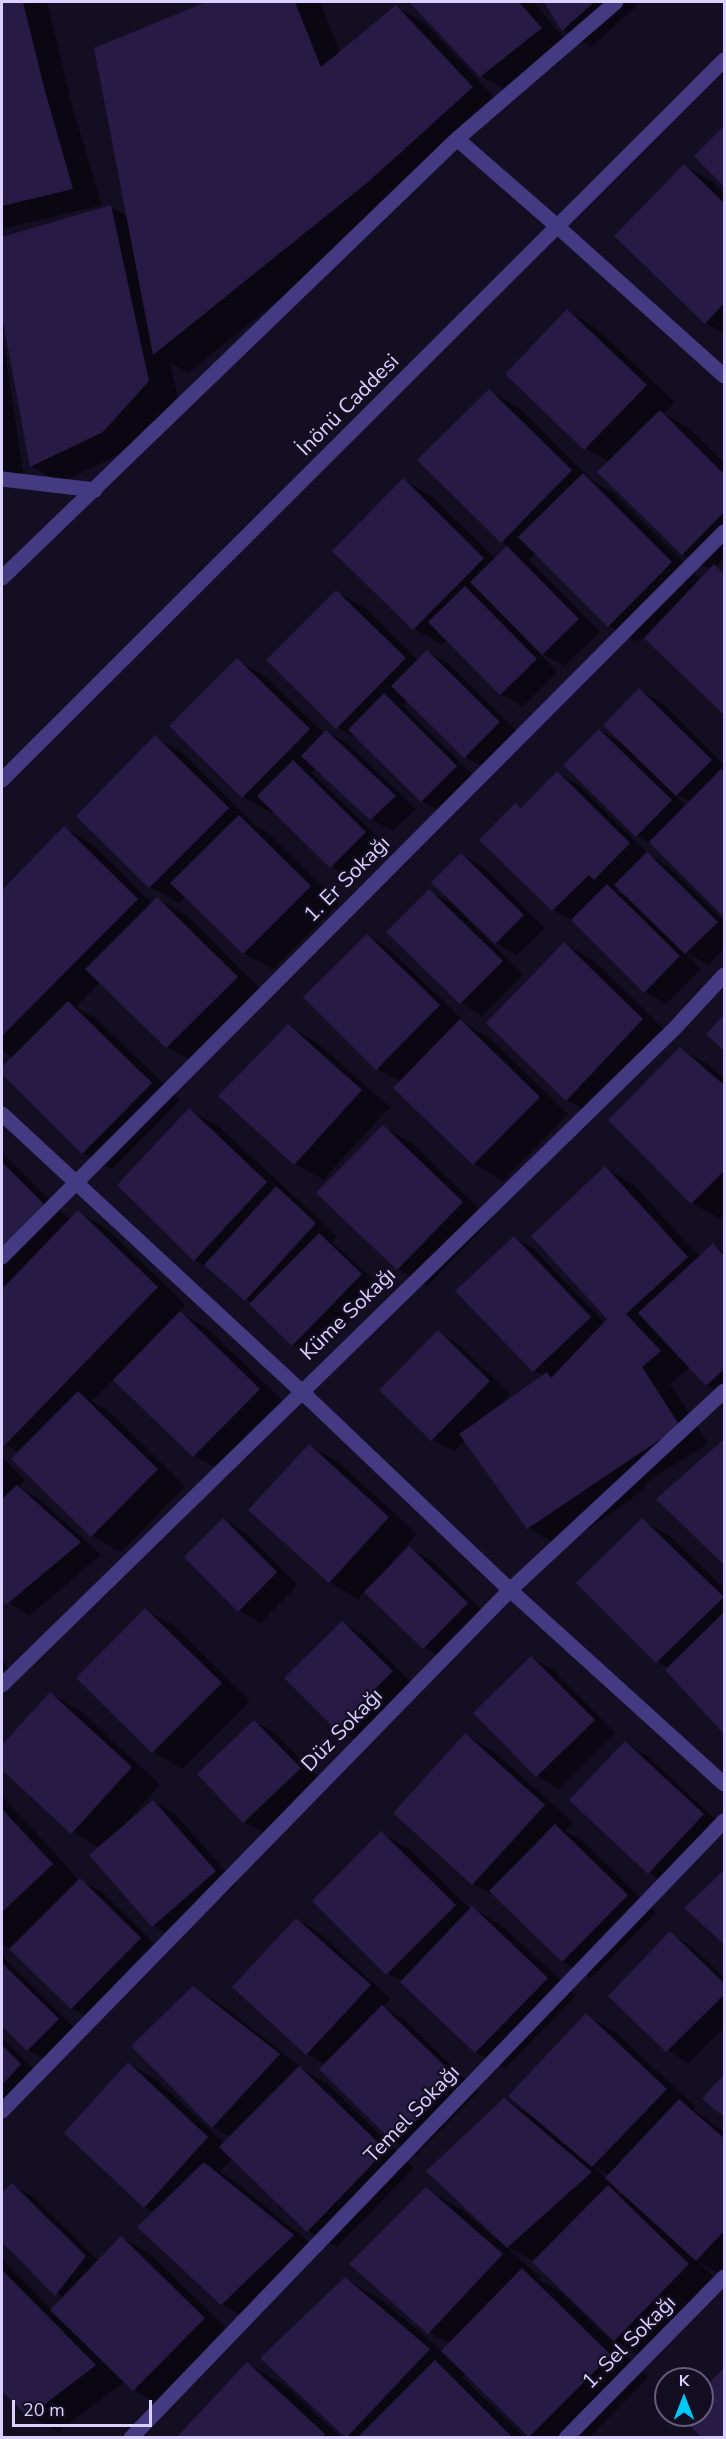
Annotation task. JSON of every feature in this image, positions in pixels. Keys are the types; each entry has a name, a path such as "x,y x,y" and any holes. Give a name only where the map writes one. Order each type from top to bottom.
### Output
{"street":[{"path":"2,578 457,139 616,2"},
{"name":"İnönü Caddesi","path":"2,780 724,60"},
{"path":"457,139 724,376"},
{"path":"2,478 95,490"},
{"name":"1. Er Sokağı","path":"2,1257 724,532"},
{"name":"Küme Sokağı","path":"2,1685 675,1028 724,975"},
{"path":"2,1114 301,1391 510,1590 724,1784"},
{"name":"Düz Sokağı","path":"2,2110 510,1590 724,1391"},
{"name":"Temel Sokağı","path":"131,2438 724,1821"},
{"name":"1. Sel Sokağı","path":"566,2438 724,2277"}],"building":[{"path":"2,2 23,2 73,189 2,206"},
{"path":"206,2 295,2 321,67 396,5 473,87 367,183 153,355 94,48"},
{"path":"409,2 519,2 542,28 480,77"},
{"path":"544,2 594,2 562,31"},
{"path":"724,126 724,187 694,156"},
{"path":"684,164 724,203 724,303 705,324 614,236"},
{"path":"111,205 149,381 103,432 30,467 2,316 2,237"},
{"path":"567,309 647,385 584,450 505,374"},
{"path":"489,389 572,470 501,543 417,460"},
{"path":"660,410 724,474 724,512 682,555 597,472"},
{"path":"583,473 672,562 608,627 518,537"},
{"path":"403,478 484,558 413,630 332,551"},
{"path":"507,546 579,619 542,655 470,582"},
{"path":"714,564 724,574 724,715 644,638"},
{"path":"465,586 537,659 500,695 428,622"},
{"path":"336,590 406,658 336,729 266,660"},
{"path":"427,650 500,722 464,758 391,686"},
{"path":"237,658 310,729 242,798 169,726"},
{"path":"639,688 712,760 676,796 603,725"},
{"path":"384,693 457,766 421,802 348,730"},
{"path":"599,729 672,800 636,837 563,765"},
{"path":"326,730 396,796 370,820 301,756"},
{"path":"155,735 229,808 149,888 76,816"},
{"path":"293,760 366,832 330,868 257,796"},
{"path":"721,769 724,772 724,917 649,842"},
{"path":"557,771 630,843 594,880 589,875 552,911 479,840 515,803 521,808"},
{"path":"239,815 311,886 243,954 170,883"},
{"path":"64,826 138,899 2,1036 2,890"},
{"path":"647,852 718,922 685,954 614,885"},
{"path":"461,853 524,915 495,944 431,882"},
{"path":"607,884 680,956 644,993 571,920"},
{"path":"429,889 503,961 460,1004 386,932"},
{"path":"157,897 238,977 166,1048 85,969"},
{"path":"367,934 440,1005 376,1070 303,997"},
{"path":"564,942 643,1019 566,1101 486,1023"},
{"path":"68,1001 152,1083 82,1154 2,1074 2,1067"},
{"path":"724,1015 724,1051 706,1034"},
{"path":"460,1019 540,1097 473,1165 393,1088"},
{"path":"288,1024 362,1090 294,1165 218,1096"},
{"path":"680,1047 724,1085 724,1171 691,1204 608,1120"},
{"path":"189,1108 267,1182 194,1261 117,1185"},
{"path":"383,1125 463,1202 397,1270 316,1193"},
{"path":"2,1162 44,1204 2,1248"},
{"path":"605,1166 688,1257 626,1314 661,1351 642,1367 680,1426 527,1529 459,1434 547,1372 551,1378 607,1319 531,1236"},
{"path":"276,1186 316,1223 245,1301 204,1265"},
{"path":"78,1210 158,1287 4,1446 2,1444 2,1289"},
{"path":"319,1233 362,1274 292,1346 249,1304"},
{"path":"514,1236 591,1317 533,1372 455,1291"},
{"path":"713,1243 724,1256 724,1369 706,1386 638,1313"},
{"path":"180,1311 260,1389 193,1457 113,1380"},
{"path":"438,1330 490,1381 431,1441 379,1390"},
{"path":"78,1391 158,1469 91,1537 11,1459"},
{"path":"724,1439 724,1565 656,1499"},
{"path":"309,1444 389,1517 329,1583 248,1510"},
{"path":"17,1485 81,1542 6,1605 2,1600 2,1499"},
{"path":"223,1518 277,1572 238,1612 184,1557"},
{"path":"642,1518 724,1597 656,1663 576,1583"},
{"path":"409,1546 468,1603 423,1649 364,1592"},
{"path":"145,1608 222,1683 152,1753 76,1678"},
{"path":"724,1612 724,1734 665,1670"},
{"path":"342,1621 393,1671 335,1729 284,1678"},
{"path":"531,1656 595,1720 536,1777 473,1713"},
{"path":"50,1692 132,1767 71,1834 2,1770 2,1745"},
{"path":"254,1720 301,1768 243,1823 197,1774"},
{"path":"465,1733 545,1805 472,1885 393,1813"},
{"path":"625,1741 704,1814 648,1874 569,1800"},
{"path":"153,1800 216,1871 152,1927 89,1855"},
{"path":"2,1809 53,1864 2,1912"},
{"path":"555,1824 628,1895 562,1962 489,1891"},
{"path":"381,1831 456,1905 386,1975 312,1901"},
{"path":"724,1870 724,1944 684,1908"},
{"path":"80,1878 141,1938 71,2009 9,1949"},
{"path":"472,1906 548,1978 475,2053 400,1982"},
{"path":"296,1918 371,1985 306,2055 232,1987"},
{"path":"670,1931 724,1983 724,1995 666,2052 608,1996"},
{"path":"2,1963 59,2019 27,2051 2,2026"},
{"path":"193,1986 280,2054 212,2128 131,2046"},
{"path":"382,2005 458,2079 394,2143 319,2069"},
{"path":"586,2013 667,2089 592,2167 508,2096"},
{"path":"2,2045 21,2064 2,2085"},
{"path":"128,2062 208,2137 144,2208 64,2133"},
{"path":"299,2066 386,2150 307,2232 219,2147"},
{"path":"724,2074 724,2117 702,2099"},
{"path":"504,2098 592,2172 507,2248 426,2171"},
{"path":"679,2099 724,2138 724,2231 696,2261 605,2178"},
{"path":"204,2162 294,2235 221,2305 137,2227"},
{"path":"12,2183 86,2256 55,2296 2,2242 2,2193"},
{"path":"608,2185 689,2264 614,2341 532,2262"},
{"path":"426,2187 503,2254 428,2334 349,2264"},
{"path":"121,2236 205,2318 133,2391 50,2310"},
{"path":"522,2268 611,2355 529,2437 441,2351"},
{"path":"2,2270 96,2365 28,2417 2,2391"},
{"path":"345,2277 430,2349 346,2438 260,2358"},
{"path":"435,2360 513,2438 357,2438"},
{"path":"247,2362 325,2434 321,2438 176,2438"},
{"path":"724,2368 724,2438 702,2438 691,2427 714,2427 714,2378"}]}
